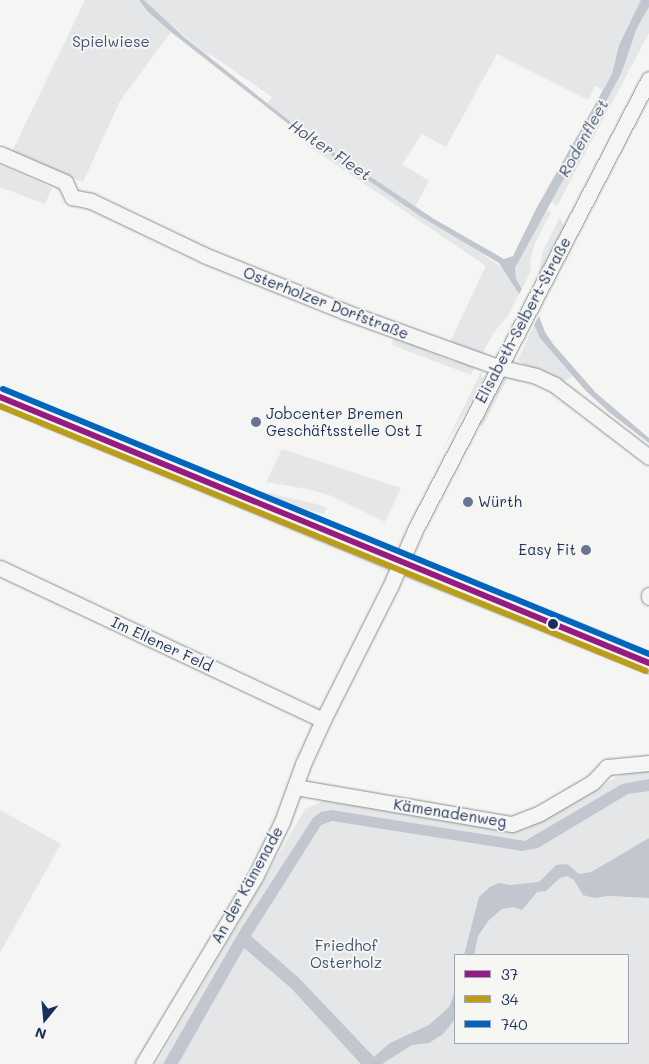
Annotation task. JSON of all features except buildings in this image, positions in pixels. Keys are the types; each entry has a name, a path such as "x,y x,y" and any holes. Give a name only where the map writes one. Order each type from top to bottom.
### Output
{"main road":[{"path":"0,397 400,563 649,663"}],"street":[{"name":"Elisabeth-Selbert-Straße","path":"400,563 443,473 649,79"},
{"name":"Osterholzer Dorfstraße","path":"0,154 65,182 72,197 91,201 204,255 343,311 498,367 536,376 555,385 649,457"},
{"name":"An der Kämenade","path":"143,1064 255,877 282,822 323,720 400,563"},
{"name":"Im Ellener Feld","path":"0,568 323,720"},
{"name":"Kämenadenweg","path":"295,787 512,824 540,813 592,782 607,766 649,763"}],"green space":[{"name":"Spielwiese","path":"85,0 139,0 148,12 171,32 120,101 83,182 11,154"},
{"path":"144,0 641,0 619,45 612,74 603,90 595,86 588,100 497,54 446,147 422,134 402,164 429,181 415,207 302,131 267,104 272,97 210,54 209,56 152,9"},
{"path":"649,7 649,33 557,206 550,201 621,74 637,28"},
{"path":"310,140 420,216 461,239 504,269 519,294 509,314 493,334 482,354 450,342 486,266 307,145"},
{"path":"0,165 52,188 45,204 0,187"},
{"path":"546,209 551,213 535,243 530,262 531,271 522,289 516,279 515,268"},
{"path":"560,217 564,227 539,275 542,253"},
{"path":"534,325 540,338 573,375 567,380 560,381 518,360"},
{"path":"393,338 406,343 412,341 424,346 427,351 455,362 462,361 471,364 474,367 471,375 392,345"},
{"path":"481,372 483,378 481,385 441,453"},
{"path":"504,375 507,379 485,422 482,426 479,426 478,423"},
{"path":"42,424 146,466 146,470 38,426"},
{"path":"126,437 248,487 245,489 126,440"},
{"path":"282,449 401,488 385,522 329,495 308,489 266,482"},
{"path":"259,491 327,508 324,514 293,507 260,495"},
{"path":"542,606 628,641 622,643 541,609"},
{"name":"Friedhof Osterholz","path":"649,770 649,838 591,872 579,874 595,898 608,896 649,898 649,1064 156,1064 305,809 323,801 523,830 624,773"},
{"path":"0,810 61,844 1,951 0,951"}],"water":[{"path":"139,0 144,0 184,37 302,131 434,219 504,259 513,256 536,209 612,74 619,45 641,0 649,0 649,7 637,28 621,74 515,268 516,279 522,289 519,294 499,263 420,216 301,134 171,32 148,12"},
{"path":"539,316 545,332 553,344 596,393 649,438 649,443 610,413 586,391 540,338 534,325"},
{"path":"649,779 649,791 628,794 538,848 522,851 332,821 321,825 251,936 299,978 374,1057 390,1043 429,1025 449,1007 454,994 454,1020 443,1034 429,1043 412,1045 382,1064 361,1064 291,988 244,948 178,1064 163,1064 239,932 313,818 321,812 331,810 525,841 622,784"},
{"path":"649,838 649,898 608,896 595,898 583,895 574,880 567,876 560,878 546,891 537,892 522,910 513,907 502,909 489,920 478,936 474,954 464,954 479,897 490,887 499,883 510,885 539,882 556,865 567,864 579,874 591,872"}],"transit line":[{"name":"740","path":"3,389 649,654"},
{"name":"37","path":"0,397 649,663"},
{"name":"34","path":"0,406 646,671"}],"place":[{"name":"Jobcenter Bremen Geschäftsstelle Ost I","path":"256,422"},
{"name":"Würth","path":"468,502"},
{"name":"Easy Fit","path":"586,550"}],"water label":[{"name":"Rodenfleet","path":"583,138"},
{"name":"Holter Fleet","path":"330,150"}]}
